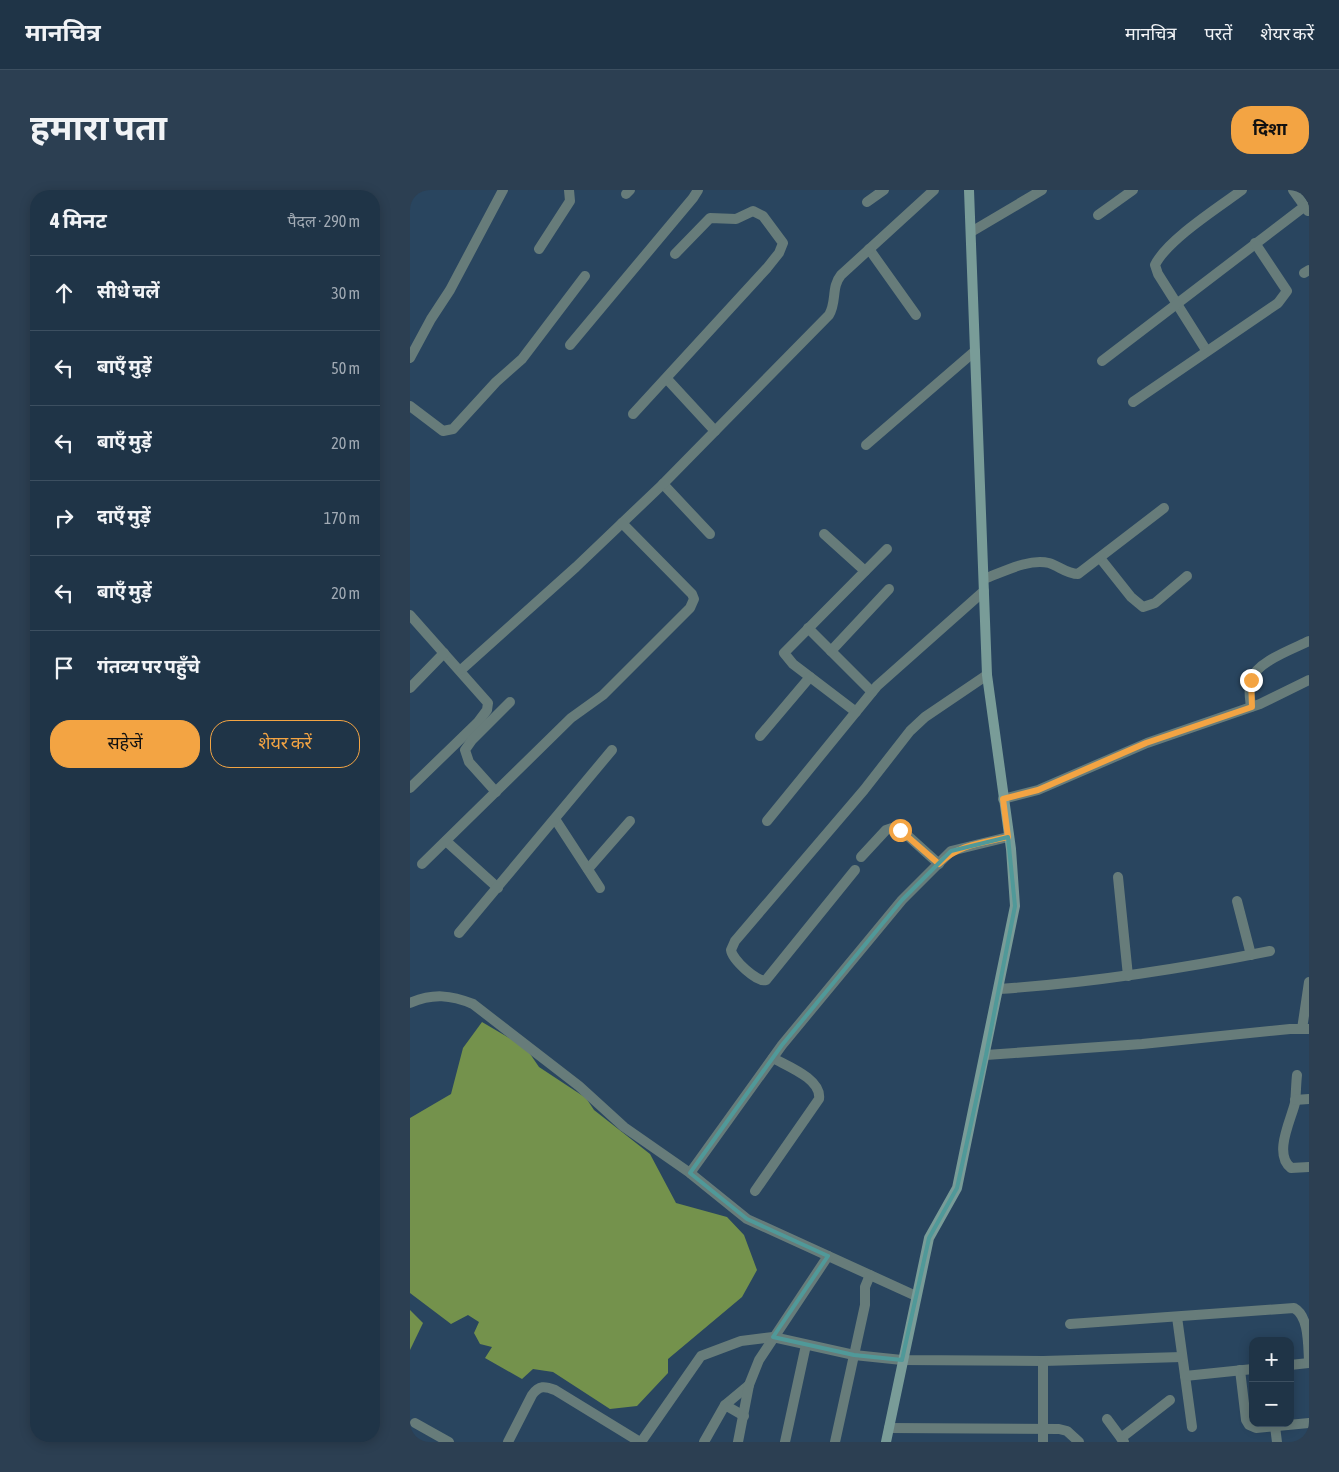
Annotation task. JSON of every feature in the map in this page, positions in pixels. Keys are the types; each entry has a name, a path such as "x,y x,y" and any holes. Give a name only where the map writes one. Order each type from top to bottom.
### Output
{"street":[{"path":"410,358 431,319 450,290 504,190"},
{"path":"539,248 570,201 569,190"},
{"path":"570,345 698,190"},
{"path":"867,202 884,190"},
{"path":"461,670 663,484 829,315 833,307 834,287 837,280 934,190"},
{"path":"886,1442 902,1360 930,1238 957,1188 986,1056 1015,906 987,675 969,190"},
{"path":"971,232 1042,190"},
{"path":"1098,215 1134,190"},
{"path":"1206,350 1156,269 1158,260 1184,234 1242,190"},
{"path":"1102,361 1255,243 1307,209 1293,190"},
{"path":"633,414 667,379 766,268 779,253 783,243 763,216 753,211 736,218 710,218 675,254"},
{"path":"1133,402 1206,350 1278,303 1287,293 1283,283 1255,243"},
{"path":"869,250 916,315"},
{"path":"410,406 443,431 453,429 496,382 522,359 585,276"},
{"path":"866,445 975,351"},
{"path":"667,379 715,431"},
{"path":"663,484 710,534"},
{"path":"984,579 1040,562 1056,566 1072,574 1078,574 1164,508"},
{"path":"422,864 571,718 603,695 685,615 693,603 692,594 622,523"},
{"path":"824,534 865,571"},
{"path":"856,712 787,660 784,653 887,550"},
{"path":"1100,558 1131,597 1143,607 1155,603 1187,576"},
{"path":"831,651 889,589"},
{"path":"767,821 872,692 984,591"},
{"path":"410,615 487,699 488,710 410,788"},
{"path":"808,628 872,692"},
{"path":"1252,707 1250,690 1255,673 1272,660 1309,641"},
{"path":"410,688 444,653"},
{"path":"855,870 766,980 758,980 733,958 731,950 735,942 864,790 910,731 925,717 987,675"},
{"path":"760,736 810,677"},
{"path":"1003,799 1038,790 1146,743 1252,707 1309,680"},
{"path":"496,792 469,762 465,750 472,740 510,702"},
{"path":"459,933 612,750"},
{"path":"555,819 600,888"},
{"path":"588,869 630,821"},
{"path":"861,856 886,830 892,828 908,836 939,864"},
{"path":"690,1173 773,1058 902,900 952,852 961,848 1008,837"},
{"path":"446,841 498,888"},
{"path":"1118,877 1128,976"},
{"path":"1237,901 1251,955"},
{"path":"999,989 1077,984 1270,951"},
{"path":"986,1056 1306,1029 1309,982"},
{"path":"410,1002 453,996 472,1004 579,1086 624,1127 690,1173 747,1218 916,1296"},
{"path":"755,1191 819,1099 818,1088 812,1082 773,1058"},
{"path":"1297,1075 1295,1100 1284,1138 1286,1161 1292,1168 1309,1167"},
{"path":"1295,1100 1309,1098"},
{"path":"738,1442 749,1385 759,1360 828,1256"},
{"path":"835,1442 865,1305 865,1287 870,1276"},
{"path":"1070,1324 1294,1308 1299,1310 1305,1318 1309,1362 1294,1364"},
{"path":"1176,1317 1192,1427"},
{"path":"508,1442 532,1395 536,1390 544,1387 555,1390 626,1438 641,1442 701,1356 741,1341 773,1337 854,1355 902,1360 1043,1361 1182,1357"},
{"path":"785,1442 806,1345"},
{"path":"1043,1361 1043,1442"},
{"path":"1185,1376 1249,1369"},
{"path":"1240,1370 1246,1420 1249,1425"},
{"path":"704,1442 725,1405 749,1385"},
{"path":"1107,1419 1123,1440 1170,1400"},
{"path":"725,1405 744,1416"},
{"path":"1294,1424 1309,1422"},
{"path":"415,1423 449,1442"},
{"path":"1275,1427 1277,1442"},
{"path":"889,1428 1067,1431 1079,1442"}],"highlighted area":[{"path":"1008,837 1015,906 986,1055 957,1188 929,1238 902,1360 854,1355 773,1337 828,1256 747,1219 690,1173 782,1045 902,900 951,851"}],"shaded area":[{"path":"482,1022 526,1048 539,1067 586,1098 594,1110 650,1154 676,1203 727,1217 744,1235 757,1270 742,1297 668,1359 668,1373 637,1406 610,1409 553,1372 533,1369 522,1379 485,1358 492,1347 480,1344 474,1333 479,1322 468,1315 451,1324 410,1293 410,1118 451,1094 463,1048"},
{"path":"410,1310 423,1323 410,1350"}],"route":[{"path":"900,830 939,864 952,852 961,848 1008,837 1003,799 1038,790 1091,769 1146,743 1252,707 1251,680"}]}
